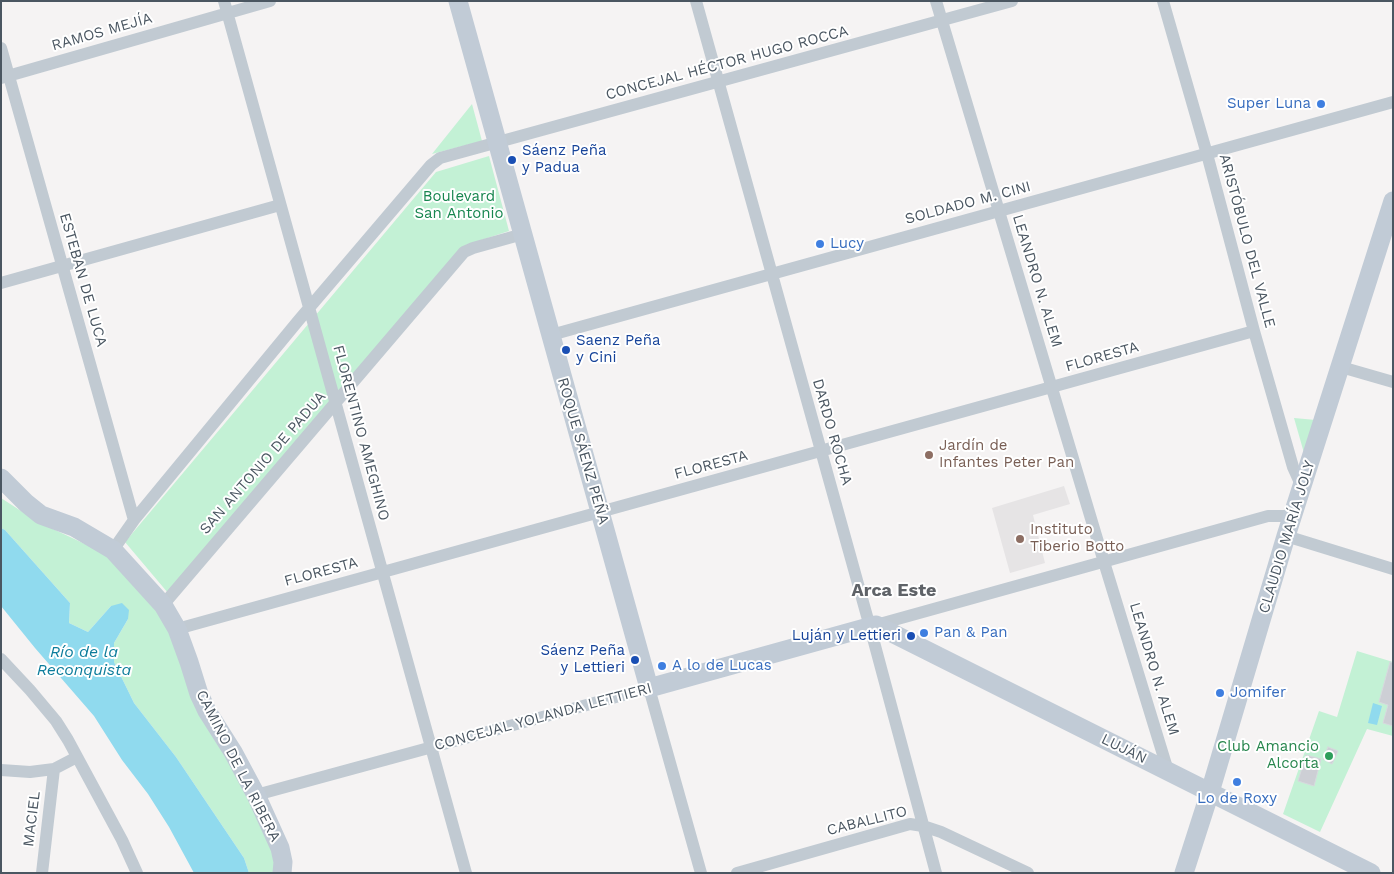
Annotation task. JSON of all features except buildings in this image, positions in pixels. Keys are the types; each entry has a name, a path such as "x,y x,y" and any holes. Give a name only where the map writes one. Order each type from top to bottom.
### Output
{"street":[{"name":"RAMOS MEJÍA","path":"5,77 225,7 270,1"},
{"name":"ROQUE SÁENZ PEÑA","path":"458,1 701,873"},
{"name":"DARDO ROCHA","path":"696,1 821,451 873,626 936,873"},
{"name":"LEANDRO N. ALEM","path":"936,1 1168,771"},
{"name":"CONCEJAL HÉCTOR HUGO ROCCA","path":"309,308 431,165 440,158 1012,1"},
{"name":"ARISTÓBULO DEL VALLE","path":"1164,1 1254,331 1293,467 1302,488"},
{"name":"FLORENTINO AMEGHINO","path":"225,7 466,873"},
{"name":"ESTEBAN DE LUCA","path":"1,48 5,77 62,265 134,520"},
{"name":"SOLDADO M. CINI","path":"551,335 1393,102"},
{"name":"CLAUDIO MARÍA JOLY","path":"1184,873 1286,536 1393,201"},
{"path":"1,283 280,205"},
{"name":"SAN ANTONIO DE PADUA","path":"163,605 464,252 523,234"},
{"path":"113,550 134,520 309,308"},
{"name":"FLORESTA","path":"177,629 1254,331"},
{"path":"1341,367 1393,382"},
{"name":"CAMINO DE LA RIBERA","path":"1,478 26,504 41,515 74,527 113,550 163,605 177,629 207,712 233,752 256,795 280,848 283,862 282,873"},
{"name":"CONCEJAL YOLANDA LETTIERI","path":"256,795 1268,516 1293,516"},
{"path":"1286,536 1393,569"},
{"name":"LUJÁN","path":"873,626 1371,873"},
{"path":"1,659 56,721 122,840 137,873"},
{"path":"1,770 30,772 54,769 77,758"},
{"name":"MACIEL","path":"42,873 54,769"},
{"name":"CABALLITO","path":"737,873 910,824 941,832 1028,873"}],"shaded area":[{"name":"Instituto Tiberio Botto","path":"1064,486 1070,504 1033,515 1045,563 1010,573 992,508"}],"green space":[{"path":"472,104 482,141 432,154"},
{"name":"Boulevard San Antonio","path":"489,156 509,231 466,245 168,593 125,542 436,172"},
{"path":"1294,418 1316,420 1304,453"},
{"path":"1,498 38,522 100,551 134,580 165,616 274,846 276,873 249,873 244,858 176,757 134,703 114,662 114,643 128,619 111,606 88,632 69,623 70,603 5,530 1,528"},
{"name":"Club Amancio Alcorta","path":"1357,651 1393,662 1393,736 1367,729 1320,832 1283,814 1319,711 1337,717"}],"water":[{"name":"Río de la Reconquista","path":"1,528 5,530 70,603 69,623 88,632 111,606 122,603 129,610 128,619 114,643 114,662 134,703 176,757 244,858 249,873 194,873 169,827 148,794 122,760 94,716 1,606"},
{"path":"1373,703 1382,706 1377,725 1368,723"}],"place":[{"name":"Super Luna","path":"1321,104"},
{"name":"Sáenz Peña y Padua","path":"512,160"},
{"name":"Lucy","path":"820,244"},
{"name":"Saenz Peña y Cini","path":"566,350"},
{"name":"Jardín de Infantes Peter Pan","path":"929,455"},
{"name":"Instituto Tiberio Botto","path":"1020,539"},
{"name":"Pan & Pan","path":"924,633"},
{"name":"Luján y Lettieri","path":"911,636"},
{"name":"Sáenz Peña y Lettieri","path":"635,660"},
{"name":"A lo de Lucas","path":"662,666"},
{"name":"Jomifer","path":"1220,693"},
{"name":"Club Amancio Alcorta","path":"1329,756"},
{"name":"Lo de Roxy","path":"1237,782"}],"district":[{"name":"Arca Este","path":"894,591"}]}
